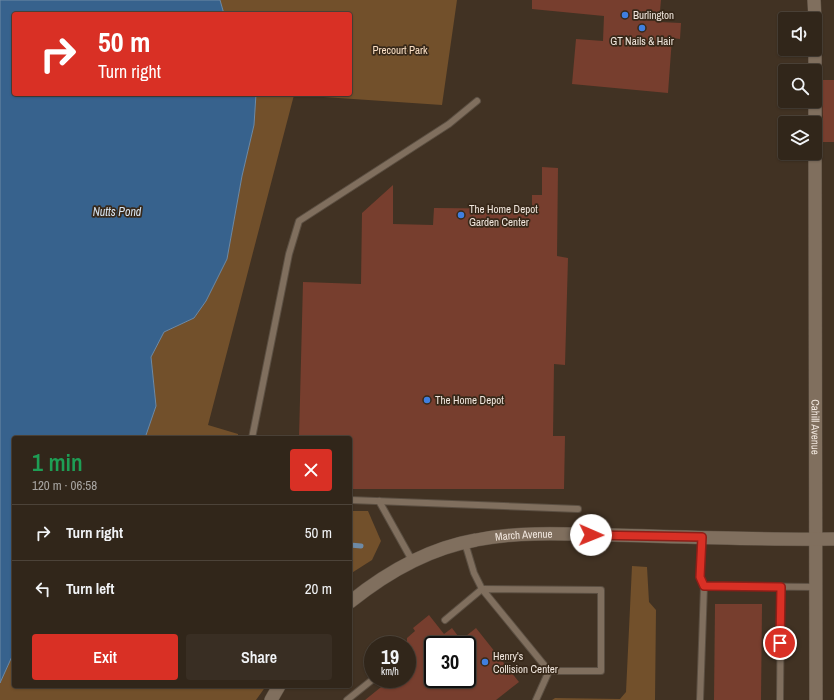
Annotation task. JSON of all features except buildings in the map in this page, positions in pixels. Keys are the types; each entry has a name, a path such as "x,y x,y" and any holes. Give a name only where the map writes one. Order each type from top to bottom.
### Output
{"street":[{"path":"814,0 815,12"},
{"name":"Cahill Avenue","path":"815,160 816,700"},
{"name":"March Avenue","path":"352,600 369,586 413,562 439,550 476,540 514,535 577,534 834,539"},
{"path":"271,700 279,688"}],"lane":[{"path":"252,436 289,254 299,221 449,124 478,101"},
{"path":"352,500 578,509"},
{"path":"379,501 413,562"},
{"path":"700,700 704,586 700,577 702,537"},
{"path":"465,543 474,573 482,589 549,672"},
{"path":"704,586 816,587"},
{"path":"780,700 781,587"},
{"path":"445,620 482,589 601,590 601,671 549,672"},
{"path":"536,700 549,672"},
{"path":"347,700 364,686"}],"green space":[{"name":"Precourt Park","path":"220,0 457,0 442,105 309,96 352,96 352,12 223,12"},
{"name":"Precourt Park","path":"256,96 294,96 208,425 238,434 238,436 146,436 156,406 151,357 164,332 194,318 206,301 227,259 242,176 254,125"},
{"path":"352,511 368,511 381,541 372,560 352,573"},
{"path":"632,566 647,567 649,602 656,610 655,700 552,700 555,698 620,699 626,692"},
{"path":"12,656 12,688 265,688 256,700 0,700 0,683"}],"water":[{"name":"Nutts Pond","path":"0,0 220,0 223,12 12,12 12,96 256,96 254,125 242,176 227,259 206,301 194,318 164,332 151,357 156,406 146,436 12,436 12,656 0,683"}],"waterway":[{"path":"352,545 361,546"}],"place":[{"name":"Burlington","path":"625,15"},
{"name":"GT Nails & Hair","path":"642,28"},
{"name":"The Home Depot Garden Center","path":"461,215"},
{"name":"The Home Depot","path":"427,400"},
{"name":"Henry's Collision Center","path":"485,662"}],"route":[{"path":"591,535 702,537 700,577 704,586 781,587 780,643"}]}
